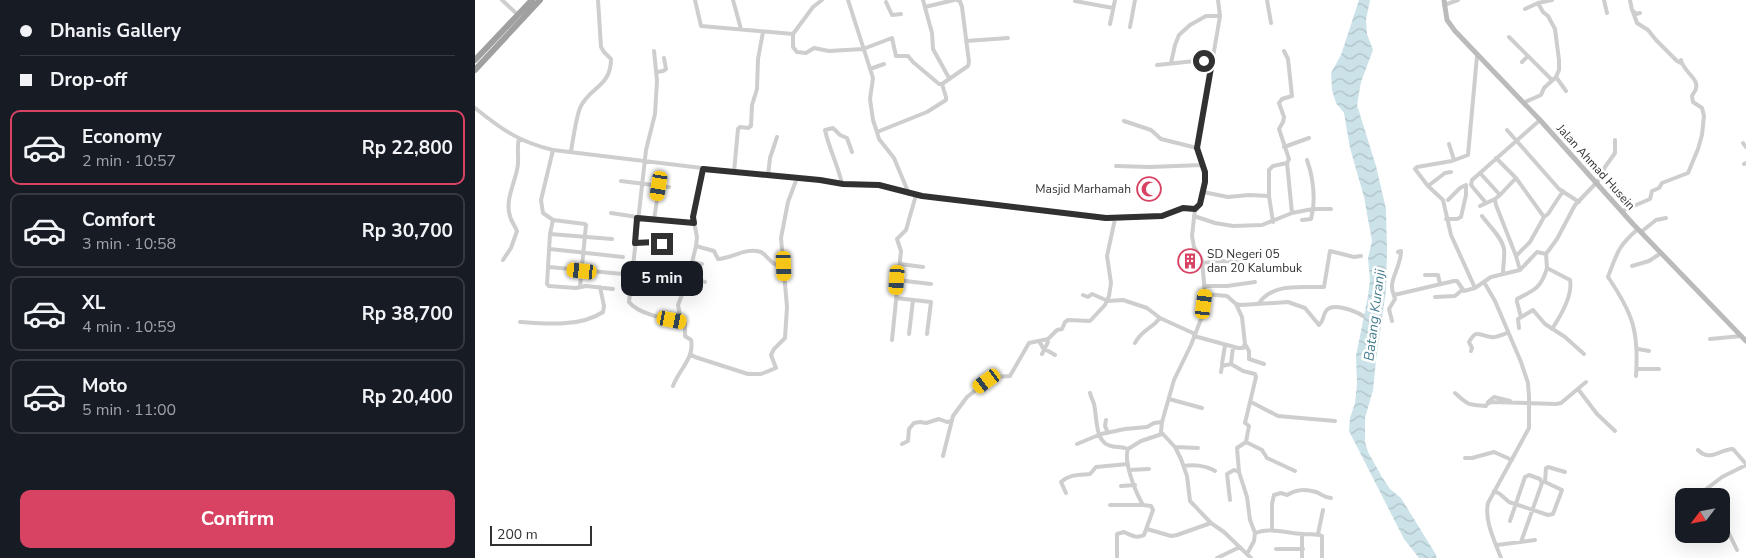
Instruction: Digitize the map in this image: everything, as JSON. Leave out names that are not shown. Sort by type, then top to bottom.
[{"type":"highway","points":[[475,60],[532,0]]},
{"type":"highway","points":[[475,70],[540,0]]},
{"type":"main road","name":"Jalan Ahmad Husein","points":[[1444,3],[1445,14],[1449,24],[1477,56],[1541,120],[1622,211],[1746,341]]},
{"type":"street","points":[[502,0],[518,15]]},
{"type":"street","points":[[571,151],[580,108],[589,96],[604,83],[611,64],[611,59],[603,52],[601,47],[598,0]]},
{"type":"street","points":[[695,0],[701,26],[793,34]]},
{"type":"street","points":[[733,0],[741,29]]},
{"type":"street","points":[[821,0],[813,7],[793,34],[793,47],[797,52],[806,53],[815,48],[829,51],[863,50],[892,38],[896,56],[908,56],[939,84],[942,84]]},
{"type":"street","points":[[848,0],[873,78],[870,99],[873,120],[877,132],[898,166],[909,194]]},
{"type":"street","points":[[923,0],[932,33],[933,48],[949,78]]},
{"type":"street","points":[[925,7],[956,0],[959,1],[962,7],[968,66],[942,84]]},
{"type":"street","points":[[1075,0],[1096,2],[1113,8]]},
{"type":"street","points":[[1110,24],[1115,0]]},
{"type":"street","points":[[1130,27],[1135,0]]},
{"type":"street","points":[[1267,0],[1271,23]]},
{"type":"street","points":[[1444,3],[1458,0]]},
{"type":"street","points":[[1525,9],[1538,3],[1552,0]]},
{"type":"street","points":[[1604,0],[1607,13]]},
{"type":"street","points":[[1622,211],[1650,199],[1652,191],[1660,188],[1662,183],[1688,173],[1702,135],[1704,113],[1702,108],[1694,103],[1693,100],[1693,94],[1697,87],[1694,79],[1683,68],[1681,62],[1677,61],[1648,30],[1637,24],[1630,0]]},
{"type":"street","points":[[887,1],[892,15],[901,14]]},
{"type":"street","points":[[1219,1],[1220,16],[1197,148],[1205,172],[1203,192],[1200,204],[1195,209],[1192,236],[1194,246],[1202,263],[1205,286],[1203,314],[1174,380],[1161,429],[1162,434],[1175,447],[1184,466],[1190,501],[1211,523],[1224,532],[1249,556],[1255,533],[1250,520],[1247,497],[1239,472],[1237,448],[1246,442],[1249,431],[1249,426],[1245,423],[1251,402],[1255,374],[1243,371],[1231,364],[1221,367],[1221,372]]},
{"type":"street","points":[[1523,103],[1541,95],[1559,70],[1555,29],[1538,3]]},
{"type":"street","points":[[1633,12],[1636,14],[1640,13]]},
{"type":"street","points":[[1171,63],[1179,35],[1190,25],[1207,15],[1220,16]]},
{"type":"street","points":[[734,172],[738,129],[751,126],[752,105],[757,89],[758,59],[763,32]]},
{"type":"street","points":[[1509,37],[1566,91]]},
{"type":"street","points":[[966,41],[1008,38]]},
{"type":"street","points":[[654,51],[657,72],[655,114],[647,146],[629,298],[630,304],[661,317],[684,322]]},
{"type":"street","points":[[1284,51],[1288,59],[1292,96],[1282,99],[1279,103],[1284,117],[1279,129],[1289,159],[1287,163],[1292,214]]},
{"type":"street","points":[[1475,288],[1451,235],[1443,200],[1416,172],[1416,168],[1454,160],[1468,154],[1477,56]]},
{"type":"street","points":[[1522,62],[1528,56]]},
{"type":"street","points":[[657,72],[663,71],[666,68],[664,58]]},
{"type":"street","points":[[1157,65],[1200,61],[1212,62]]},
{"type":"street","points":[[870,69],[884,64]]},
{"type":"street","points":[[877,132],[927,112],[946,100],[942,84]]},
{"type":"street","points":[[475,108],[504,131],[537,146],[553,150],[777,177],[843,184],[879,185],[909,194],[1115,219],[1162,216],[1183,208],[1195,209]]},
{"type":"street","points":[[1448,200],[1460,188],[1471,183],[1496,158],[1541,120]]},
{"type":"street","points":[[1124,121],[1151,130],[1161,140],[1197,148]]},
{"type":"street","points":[[843,184],[839,167],[828,144],[825,130],[833,128],[839,135],[847,138],[852,152]]},
{"type":"street","points":[[1507,130],[1549,179],[1579,202]]},
{"type":"street","points":[[768,176],[770,158],[777,137]]},
{"type":"street","points":[[1284,146],[1309,138]]},
{"type":"street","points":[[503,260],[516,234],[509,207],[517,169],[519,139]]},
{"type":"street","points":[[1521,317],[1517,299],[1537,289],[1542,283],[1547,268],[1546,254],[1557,239],[1575,205],[1597,184],[1605,167],[1615,153],[1615,140]]},
{"type":"street","points":[[1449,144],[1454,160]]},
{"type":"street","points":[[553,150],[541,200],[541,208],[553,220],[585,224],[580,287]]},
{"type":"street","points":[[1496,158],[1516,178],[1545,217]]},
{"type":"street","points":[[1302,220],[1311,219],[1313,209],[1314,189],[1312,171],[1307,160]]},
{"type":"street","points":[[1273,222],[1269,196],[1269,170],[1273,166],[1287,163]]},
{"type":"street","points":[[1116,166],[1150,167],[1202,164]]},
{"type":"street","points":[[673,386],[675,379],[685,368],[692,342],[685,336],[684,322],[680,316],[679,305],[696,246],[697,237],[693,217],[703,169]]},
{"type":"street","points":[[1428,186],[1445,173],[1451,172]]},
{"type":"street","points":[[1480,173],[1500,195]]},
{"type":"street","points":[[690,354],[748,374],[761,374],[776,368],[771,355],[774,349],[784,341],[787,322],[781,238],[787,202],[797,178]]},
{"type":"street","points":[[1480,206],[1495,199],[1516,178]]},
{"type":"street","points":[[621,181],[669,187]]},
{"type":"street","points":[[1471,183],[1486,202]]},
{"type":"street","points":[[1446,219],[1461,217],[1466,195],[1465,185]]},
{"type":"street","points":[[654,220],[659,186]]},
{"type":"street","points":[[1516,256],[1530,242],[1563,191]]},
{"type":"street","points":[[1203,192],[1228,197],[1269,196]]},
{"type":"street","points":[[891,340],[901,251],[897,240],[905,230],[916,195]]},
{"type":"street","points":[[1495,199],[1498,214],[1520,270]]},
{"type":"street","points":[[1194,216],[1215,223],[1233,226],[1262,225],[1292,214],[1313,209],[1331,209]]},
{"type":"street","points":[[611,213],[637,218],[694,223]]},
{"type":"street","points":[[1482,216],[1501,241],[1505,250],[1503,273]]},
{"type":"street","points":[[1636,376],[1638,349],[1630,314],[1608,277],[1614,258],[1623,242],[1656,220],[1667,218]]},
{"type":"street","points":[[943,456],[955,412],[971,392],[995,377],[1010,376],[1027,345],[1031,342],[1048,339],[1057,330],[1061,330],[1068,320],[1090,321],[1094,319],[1108,301],[1111,283],[1107,256],[1115,219]]},
{"type":"street","points":[[553,220],[550,234],[547,282],[549,286],[586,286],[613,289]]},
{"type":"street","points":[[550,234],[612,240]]},
{"type":"street","points":[[635,243],[661,243],[664,254]]},
{"type":"street","points":[[696,246],[714,251],[718,259],[745,252],[760,252],[766,255],[772,262],[784,266]]},
{"type":"street","points":[[550,249],[623,257]]},
{"type":"street","points":[[1392,321],[1389,309],[1395,299],[1391,289],[1392,282],[1401,258],[1401,251],[1397,252]]},
{"type":"street","points":[[1259,303],[1266,294],[1278,289],[1324,287],[1329,252],[1354,257],[1361,256]]},
{"type":"street","points":[[1435,297],[1455,296],[1462,290],[1467,291],[1475,288],[1491,277],[1520,270],[1537,252],[1546,254]]},
{"type":"street","points":[[1632,266],[1649,261],[1661,253]]},
{"type":"street","points":[[1202,263],[1221,261],[1248,262]]},
{"type":"street","points":[[692,262],[702,264]]},
{"type":"street","points":[[900,264],[923,267]]},
{"type":"street","points":[[549,267],[633,275]]},
{"type":"street","points":[[1547,268],[1570,280],[1571,284],[1564,309],[1552,329]]},
{"type":"street","points":[[1425,275],[1437,275],[1440,284]]},
{"type":"street","points":[[688,279],[691,278],[705,282]]},
{"type":"street","points":[[897,280],[931,284]]},
{"type":"street","points":[[1394,295],[1457,281],[1462,290]]},
{"type":"street","points":[[1205,286],[1227,286],[1255,282]]},
{"type":"street","points":[[1484,282],[1501,315],[1528,383],[1529,428],[1488,503],[1487,514],[1501,558]]},
{"type":"street","points":[[521,322],[557,325],[592,318],[603,312],[604,306],[599,288]]},
{"type":"street","points":[[1083,295],[1088,297],[1093,294],[1108,301],[1123,300],[1130,302],[1147,308],[1160,318],[1195,335],[1241,349],[1245,344]]},
{"type":"street","points":[[1205,294],[1227,296],[1241,306],[1288,302],[1305,308],[1315,323],[1319,325],[1323,322],[1325,312],[1329,309],[1341,307],[1356,311],[1363,316]]},
{"type":"street","points":[[896,298],[931,302],[927,334]]},
{"type":"street","points":[[909,334],[913,300]]},
{"type":"street","points":[[1236,304],[1242,317],[1249,359],[1264,364]]},
{"type":"street","points":[[1519,328],[1518,319],[1533,310],[1552,329],[1565,337],[1584,354]]},
{"type":"street","points":[[1135,342],[1140,334],[1153,327],[1160,318]]},
{"type":"street","points":[[1471,351],[1472,348],[1469,342],[1475,334],[1494,338],[1507,333]]},
{"type":"street","points":[[1710,339],[1741,336]]},
{"type":"street","points":[[1039,340],[1045,349],[1055,355]]},
{"type":"street","points":[[1042,354],[1048,342]]},
{"type":"street","points":[[1222,364],[1225,345]]},
{"type":"street","points":[[1231,364],[1233,347]]},
{"type":"street","points":[[1638,349],[1649,351]]},
{"type":"street","points":[[1637,369],[1659,369]]},
{"type":"street","points":[[1455,392],[1468,405],[1484,407],[1488,406],[1488,403],[1512,402],[1559,404],[1586,382]]},
{"type":"street","points":[[1578,389],[1597,414],[1615,431]]},
{"type":"street","points":[[1090,393],[1101,439],[1109,446],[1121,446],[1128,449]]},
{"type":"street","points":[[1169,399],[1203,408]]},
{"type":"street","points":[[1251,402],[1278,416],[1335,421]]},
{"type":"street","points":[[902,444],[908,441],[909,429],[914,423],[926,423],[939,419],[947,422],[952,421]]},
{"type":"street","points":[[1105,420],[1108,433]]},
{"type":"street","points":[[1077,444],[1101,434],[1147,427],[1162,422]]},
{"type":"street","points":[[1143,504],[1129,470],[1126,453],[1128,449],[1141,441],[1162,434]]},
{"type":"street","points":[[1246,442],[1262,450],[1267,458],[1295,470]]},
{"type":"street","points":[[1175,447],[1198,448]]},
{"type":"street","points":[[1698,450],[1708,456],[1733,449],[1746,465],[1722,477],[1708,488]]},
{"type":"street","points":[[1465,458],[1494,452],[1512,460]]},
{"type":"street","points":[[1066,493],[1061,482],[1068,477],[1078,474],[1089,474],[1096,468],[1128,464]]},
{"type":"street","points":[[1184,466],[1194,465],[1215,471]]},
{"type":"street","points":[[1494,491],[1509,502],[1549,515],[1553,514],[1563,490],[1545,482],[1546,468],[1565,472]]},
{"type":"street","points":[[1129,470],[1149,469]]},
{"type":"street","points":[[1230,500],[1227,474],[1234,470],[1239,472]]},
{"type":"street","points":[[1510,521],[1525,477],[1528,475],[1539,478],[1542,481],[1521,542]]},
{"type":"street","points":[[1121,486],[1135,485]]},
{"type":"street","points":[[1272,530],[1274,495],[1281,492],[1287,495],[1297,490],[1319,493],[1326,498],[1331,498]]},
{"type":"street","points":[[1110,505],[1143,504],[1153,508],[1144,535],[1139,537],[1124,532],[1119,533],[1116,541],[1117,558]]},
{"type":"street","points":[[1318,534],[1323,510]]},
{"type":"street","points":[[1147,529],[1171,536],[1211,523]]},
{"type":"street","points":[[1255,533],[1261,530],[1272,530],[1318,534],[1323,538],[1322,558]]},
{"type":"street","points":[[1302,534],[1302,558]]},
{"type":"street","points":[[1730,536],[1737,550]]},
{"type":"street","points":[[1497,545],[1535,540]]},
{"type":"street","points":[[1217,558],[1239,547]]},
{"type":"street","points":[[1276,550],[1303,549]]},
{"type":"water","name":"Batang Kuranji","points":[[1359,0],[1370,0],[1366,20],[1367,34],[1373,50],[1361,82],[1357,105],[1376,166],[1386,209],[1387,251],[1386,290],[1373,390],[1365,418],[1365,442],[1368,452],[1382,477],[1390,489],[1401,498],[1437,558],[1419,558],[1404,539],[1349,431],[1357,384],[1356,356],[1370,280],[1368,258],[1372,241],[1364,197],[1350,148],[1344,113],[1336,103],[1332,90],[1331,73],[1341,55]]},
{"type":"place","name":"Masjid Marhamah","points":[[1149,189]]},
{"type":"place","name":"SD Negeri 05 dan 20 Kalumbuk","points":[[1190,261]]},
{"type":"route","points":[[662,244],[658,242],[635,243],[637,218],[694,223],[693,217],[703,169],[820,180],[843,184],[879,185],[922,196],[1106,218],[1162,216],[1180,208],[1195,209],[1200,204],[1205,182],[1205,172],[1197,148],[1212,62],[1204,61]]}]
